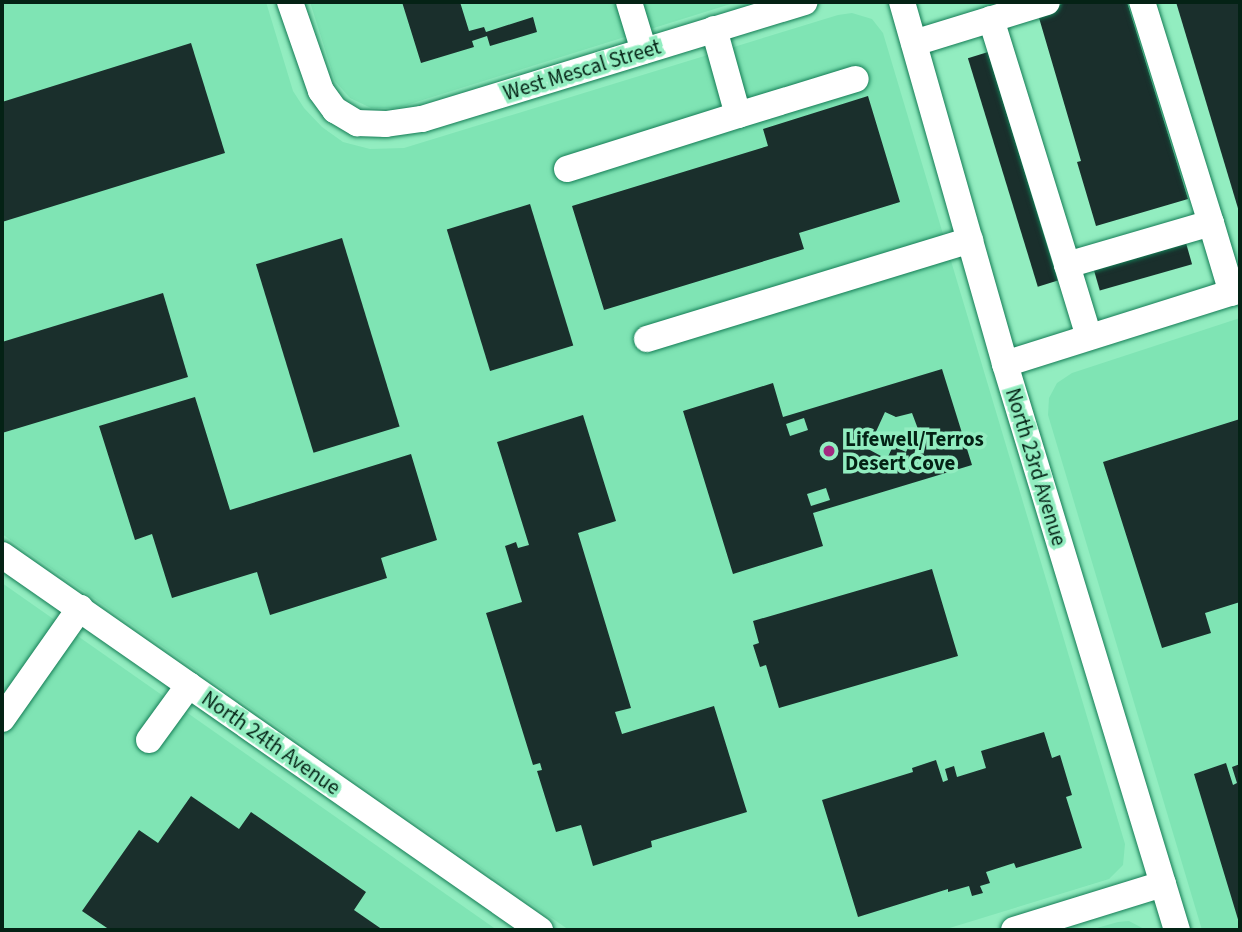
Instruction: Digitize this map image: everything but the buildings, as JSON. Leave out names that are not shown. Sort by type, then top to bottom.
[{"type":"street","name":"West Mescal Street","points":[[290,2],[321,91],[335,110],[357,123],[386,124],[422,119],[804,2]]},
{"type":"street","points":[[629,2],[644,51]]},
{"type":"street","name":"North 23rd Avenue","points":[[902,2],[1005,364],[1177,930]]},
{"type":"street","points":[[914,43],[1048,2]]},
{"type":"street","points":[[1005,364],[1236,292],[1211,223],[1142,2]]},
{"type":"street","points":[[991,19],[1090,337]]},
{"type":"street","points":[[714,29],[738,116]]},
{"type":"street","points":[[567,169],[856,79]]},
{"type":"street","points":[[1067,265],[1211,223]]},
{"type":"street","points":[[648,339],[970,240]]},
{"type":"street","name":"North 24th Avenue","points":[[2,555],[531,928]]},
{"type":"street","points":[[2,719],[80,608]]},
{"type":"street","points":[[149,740],[189,685]]},
{"type":"street","points":[[1014,930],[1163,884]]},
{"type":"shaded area","points":[[2,2],[266,2],[293,91],[304,108],[322,127],[343,142],[370,149],[404,148],[838,15],[852,13],[872,19],[883,33],[1125,844],[1123,865],[1109,879],[943,930],[569,930],[2,534]]},
{"type":"shaded area","points":[[310,2],[737,2],[397,108],[371,108],[350,98],[335,81]]},
{"type":"shaded area","points":[[1240,318],[1240,930],[1202,930],[1048,415],[1049,398],[1057,383],[1072,373]]},
{"type":"shaded area","points":[[2,583],[497,930],[2,930]]},
{"type":"shaded area","points":[[1129,921],[1146,930],[1090,930],[1118,922]]},
{"type":"place","name":"Lifewell/Terros Desert Cove","points":[[829,451]]}]
